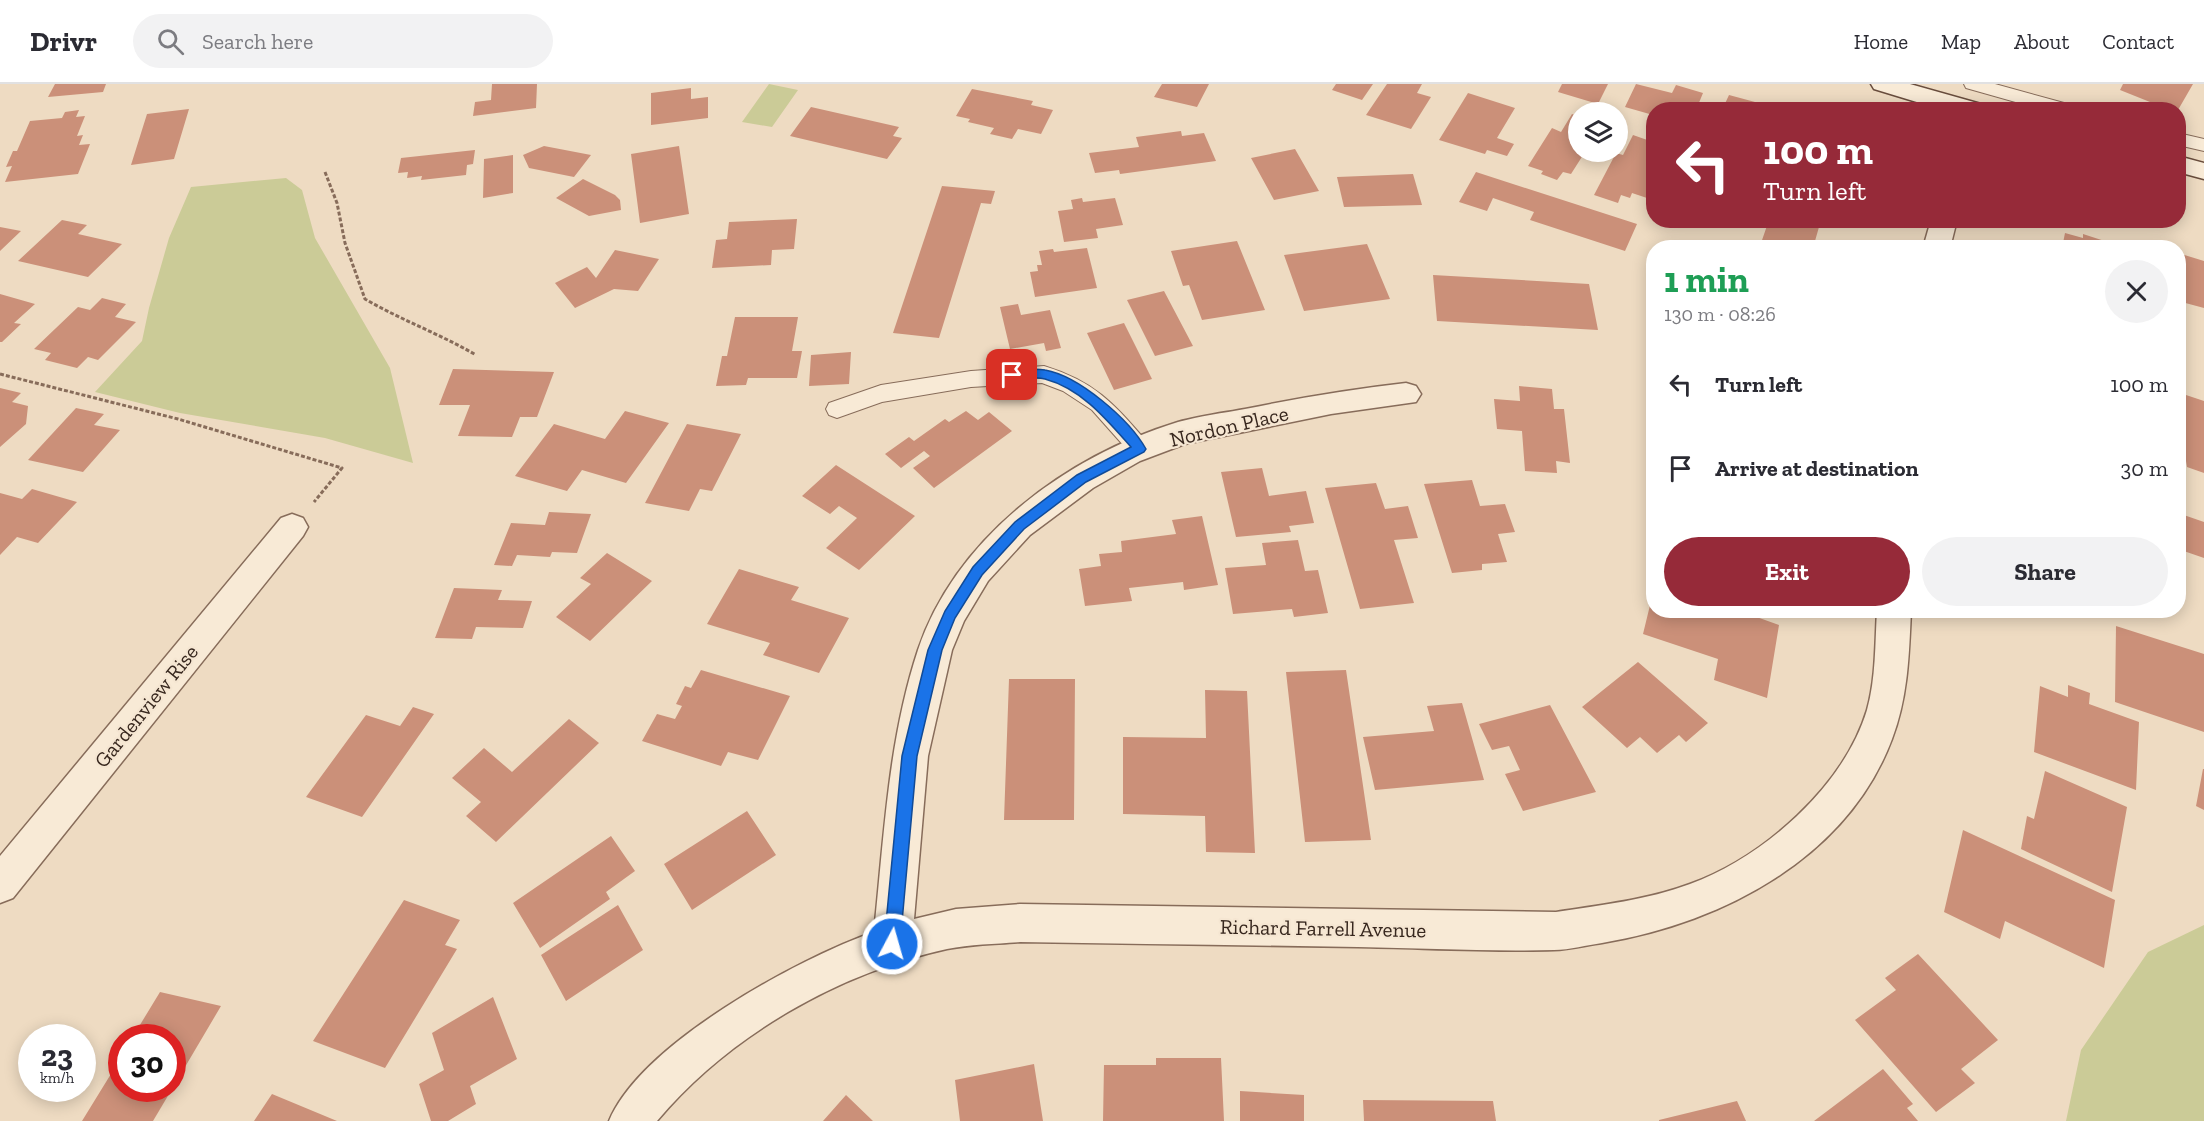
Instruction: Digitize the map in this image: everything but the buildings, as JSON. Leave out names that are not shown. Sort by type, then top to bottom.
[{"type":"street","points":[[1883,84],[1945,102]]},
{"type":"street","points":[[2186,166],[2204,171]]},
{"type":"street","name":"Nordon Place","points":[[892,944],[910,756],[935,650],[950,615],[977,571],[1019,526],[1082,479],[1140,449],[1181,433],[1332,403],[1406,394]]},
{"type":"street","name":"Gardenview Rise","points":[[0,885],[292,527]]},
{"type":"street","name":"Richard Farrell Avenue","points":[[630,1121],[666,1081],[728,1030],[783,995],[840,963],[892,944],[950,929],[1020,923],[1556,931],[1663,912],[1707,896],[1771,859],[1807,833],[1856,774],[1872,744],[1884,711],[1889,685],[1893,618]]},
{"type":"lane","points":[[1972,84],[2038,102]]},
{"type":"lane","points":[[2186,141],[2204,145]]},
{"type":"lane","points":[[837,409],[881,394],[971,379],[1044,374],[1071,385],[1100,404],[1140,449]]},
{"type":"path","points":[[325,172],[337,203],[345,243],[365,299],[404,321],[446,338],[476,355]]},
{"type":"path","points":[[0,374],[178,419],[342,468],[292,527]]},
{"type":"green space","points":[[769,84],[798,90],[772,127],[742,122]]},
{"type":"green space","points":[[286,178],[302,190],[315,238],[390,368],[413,463],[325,438],[180,413],[95,392],[142,341],[169,238],[191,187]]},
{"type":"green space","points":[[2204,925],[2204,1121],[2066,1121],[2081,1050],[2148,952]]},
{"type":"route","points":[[892,944],[910,756],[935,650],[950,615],[977,571],[1019,526],[1082,479],[1140,449],[1100,404],[1071,385],[1044,374],[1012,375]]}]
